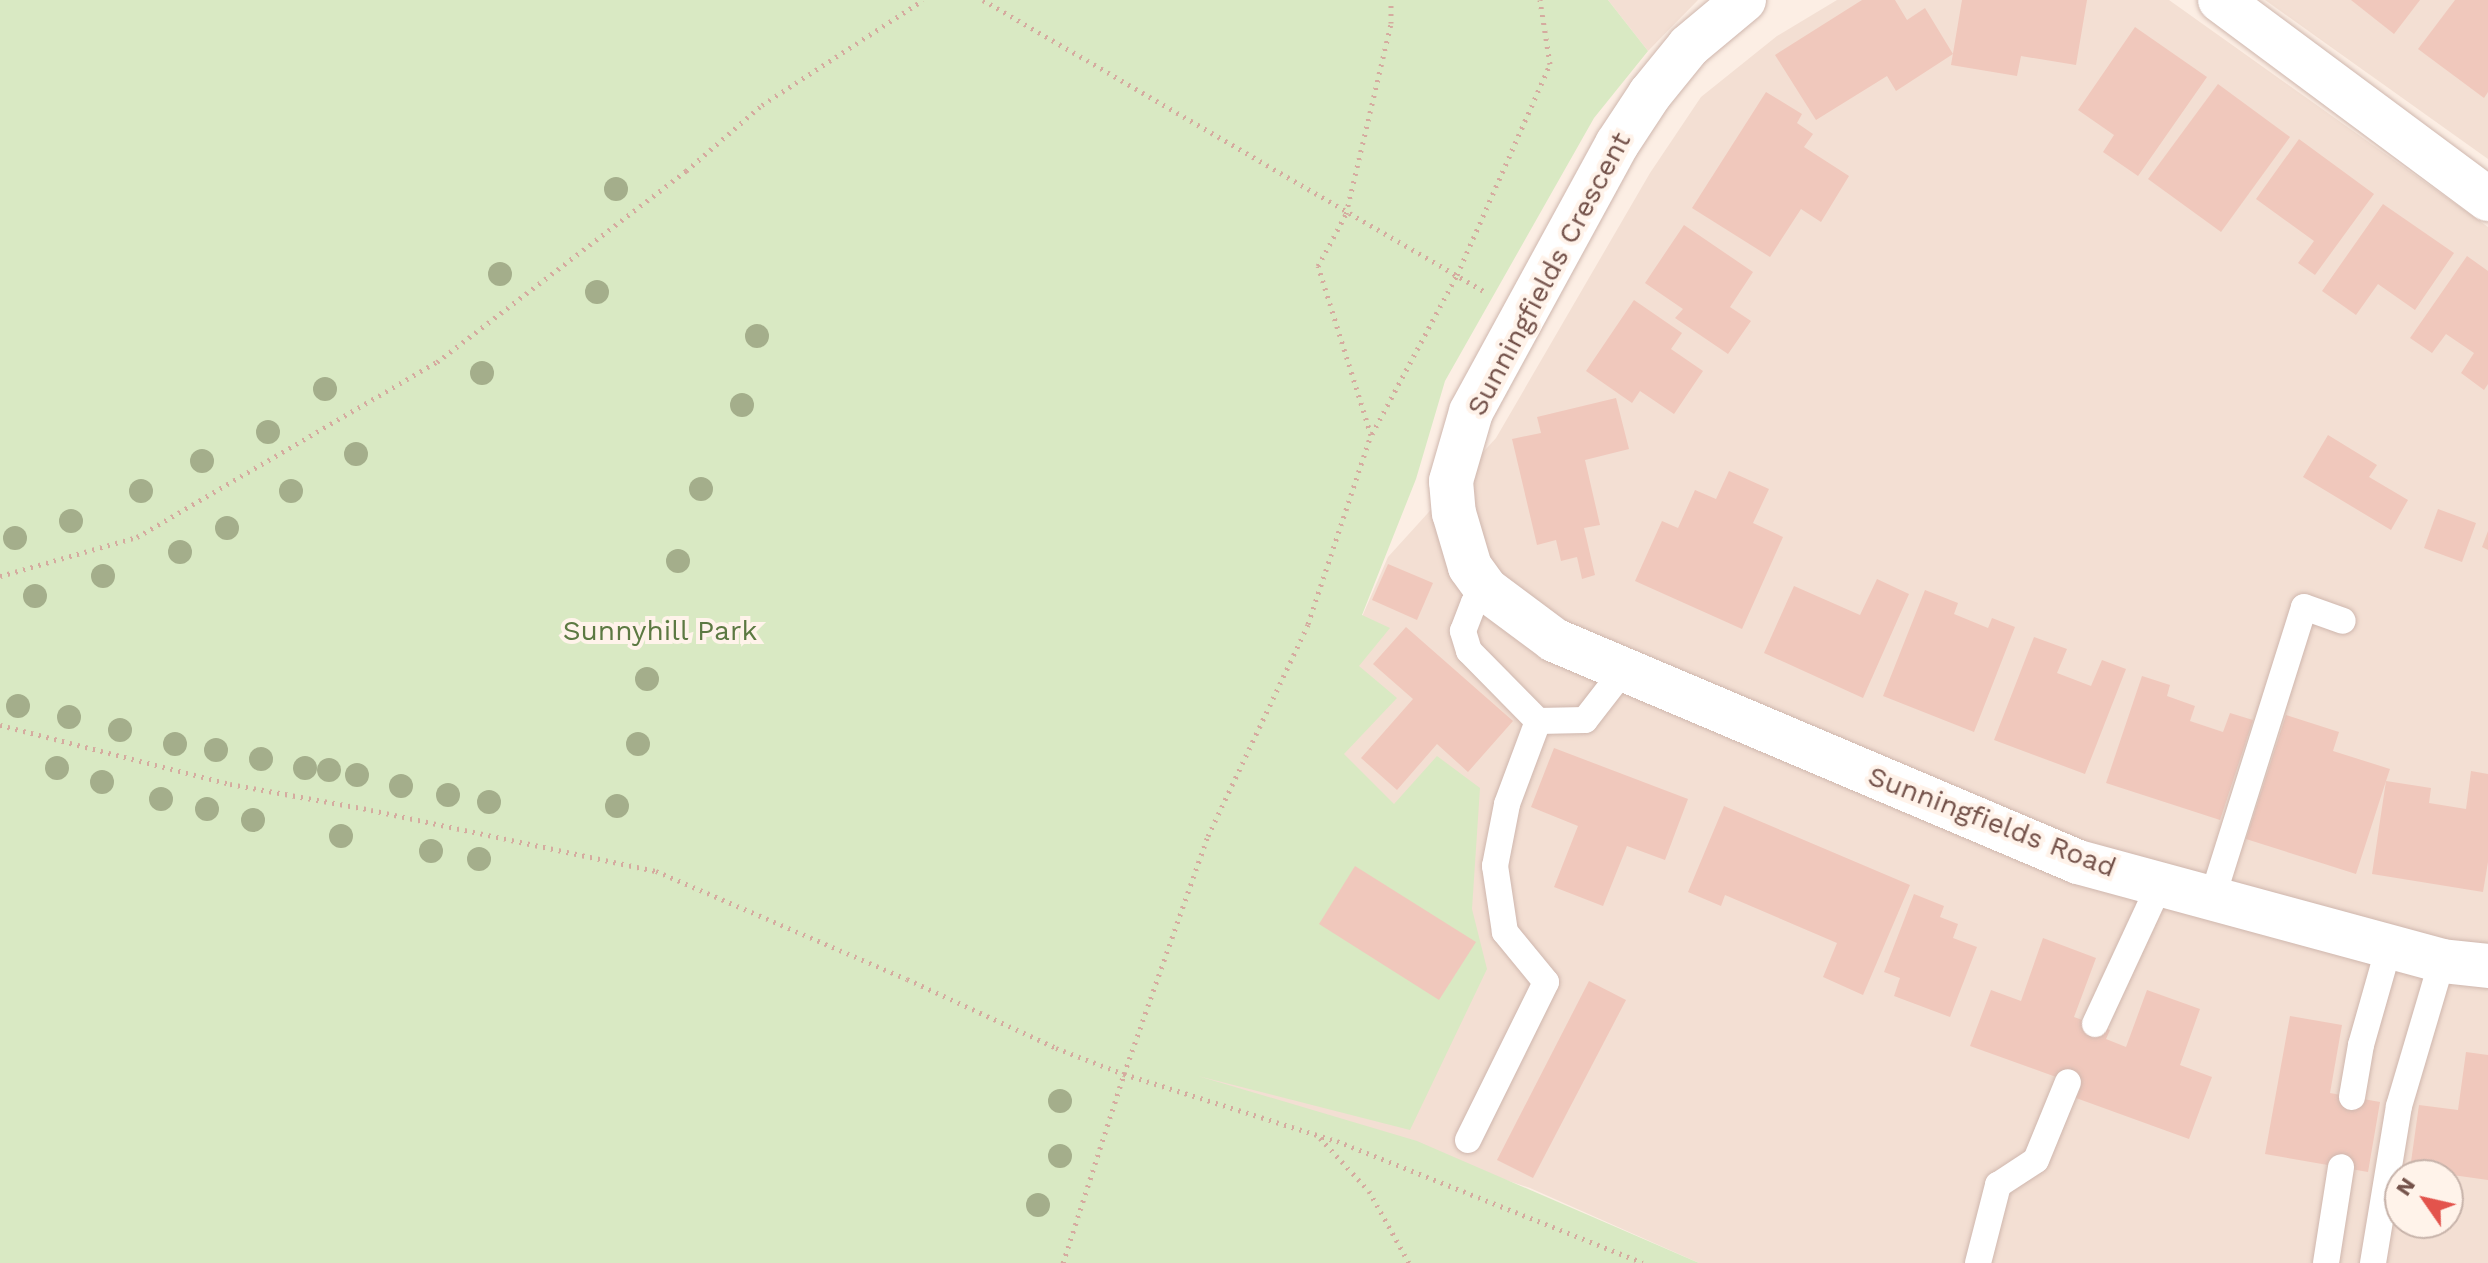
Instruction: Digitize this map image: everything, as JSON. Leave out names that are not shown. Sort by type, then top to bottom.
[{"type":"street","name":"Sunningfields Crescent","points":[[1634,676],[1554,640],[1487,590],[1470,567],[1459,539],[1451,481],[1471,412],[1617,144],[1650,94],[1689,46],[1744,0]]},
{"type":"street","points":[[2220,0],[2488,199]]},
{"type":"street","name":"Sunningfields Road","points":[[1634,676],[2078,862],[2442,961],[2488,966]]},
{"type":"lane","points":[[1487,590],[1474,603],[1463,631],[1469,651],[1538,721],[1585,720],[1634,676]]},
{"type":"lane","points":[[2212,899],[2304,607],[2343,621]]},
{"type":"lane","points":[[1468,1140],[1546,982],[1505,932],[1495,866],[1507,804],[1538,721]]},
{"type":"lane","points":[[2095,1024],[2160,884]]},
{"type":"lane","points":[[2352,1097],[2361,1045],[2389,947]]},
{"type":"lane","points":[[2373,1263],[2399,1106],[2442,961]]},
{"type":"lane","points":[[1978,1263],[1998,1185],[2036,1160],[2068,1082]]},
{"type":"lane","points":[[2326,1263],[2341,1167]]},
{"type":"path","points":[[0,576],[137,537],[437,362],[686,171],[762,105],[923,0]]},
{"type":"path","points":[[983,0],[1522,314]]},
{"type":"path","points":[[1371,435],[1318,266],[1346,214],[1391,23],[1391,0]]},
{"type":"path","points":[[1063,1263],[1124,1074],[1208,836],[1308,624],[1371,435],[1457,275],[1550,64],[1540,0]]},
{"type":"path","points":[[0,725],[230,784],[656,871],[907,979],[1056,1048],[1124,1074],[1317,1135],[1643,1263]]},
{"type":"path","points":[[1317,1135],[1369,1191],[1409,1263]]},
{"type":"shaded area","points":[[1608,0],[1698,0],[1648,51]]},
{"type":"shaded area","points":[[1837,0],[2169,0],[2488,227],[2488,1263],[1699,1263],[1530,1188],[1166,1067],[1388,557],[1496,438],[1650,173],[1701,97],[1777,36]]},
{"type":"shaded area","points":[[2265,0],[2488,0],[2488,159]]},
{"type":"green space","name":"Sunnyhill Park","points":[[0,0],[1608,0],[1648,51],[1594,118],[1445,381],[1416,479],[1362,615],[1390,628],[1359,666],[1397,698],[1344,754],[1394,804],[1437,756],[1480,788],[1472,909],[1487,969],[1410,1130],[1198,1076],[1417,1141],[1699,1263],[0,1263]]},
{"type":"building","points":[[1862,0],[1895,0],[1907,20],[1925,8],[1953,54],[1896,91],[1887,76],[1816,120],[1775,55]]},
{"type":"building","points":[[1962,0],[2087,0],[2076,65],[2021,56],[2017,76],[1951,65]]},
{"type":"building","points":[[2351,0],[2420,0],[2394,34]]},
{"type":"building","points":[[2455,0],[2488,0],[2488,92],[2484,98],[2418,49]]},
{"type":"building","points":[[2135,27],[2207,77],[2138,176],[2103,152],[2114,135],[2078,110]]},
{"type":"building","points":[[2218,84],[2290,137],[2221,232],[2148,179]]},
{"type":"building","points":[[1766,92],[1802,114],[1797,123],[1813,134],[1804,147],[1849,176],[1821,222],[1801,209],[1770,257],[1692,208]]},
{"type":"building","points":[[2299,139],[2374,194],[2315,275],[2298,263],[2314,241],[2256,199]]},
{"type":"building","points":[[2383,204],[2454,253],[2415,310],[2378,284],[2356,315],[2322,291]]},
{"type":"building","points":[[1684,225],[1753,272],[1730,307],[1751,321],[1728,354],[1675,318],[1683,309],[1645,283]]},
{"type":"building","points":[[2467,256],[2488,271],[2488,384],[2484,390],[2461,373],[2474,353],[2446,334],[2432,353],[2410,338]]},
{"type":"building","points":[[1634,300],[1682,333],[1671,349],[1703,371],[1674,414],[1640,391],[1632,403],[1586,371]]},
{"type":"building","points":[[1616,398],[1629,449],[1585,460],[1600,525],[1584,528],[1595,575],[1582,579],[1577,557],[1561,561],[1556,540],[1537,545],[1512,439],[1541,433],[1537,417]]},
{"type":"building","points":[[2328,435],[2377,465],[2369,477],[2408,500],[2391,530],[2303,477]]},
{"type":"building","points":[[1729,471],[1769,489],[1753,523],[1783,537],[1742,629],[1635,581],[1662,521],[1678,528],[1695,490],[1716,499]]},
{"type":"building","points":[[2438,509],[2476,523],[2462,562],[2424,548]]},
{"type":"building","points":[[2488,531],[2488,550],[2482,547]]},
{"type":"building","points":[[1388,564],[1433,583],[1417,620],[1372,600]]},
{"type":"building","points":[[1877,579],[1909,594],[1863,698],[1764,653],[1794,586],[1860,615]]},
{"type":"building","points":[[1925,590],[1958,603],[1954,614],[1988,628],[1992,618],[2015,627],[1974,732],[1883,696]]},
{"type":"building","points":[[1406,627],[1513,721],[1468,772],[1437,744],[1397,790],[1361,758],[1413,699],[1373,664]]},
{"type":"building","points":[[2034,637],[2067,649],[2057,673],[2091,686],[2102,660],[2126,669],[2085,774],[1994,740]]},
{"type":"building","points":[[2142,676],[2170,685],[2167,696],[2195,706],[2190,721],[2223,732],[2230,713],[2253,720],[2220,820],[2106,783]]},
{"type":"building","points":[[2286,715],[2339,732],[2333,751],[2390,769],[2356,874],[2246,839]]},
{"type":"building","points":[[1554,748],[1688,799],[1665,860],[1627,846],[1603,906],[1554,887],[1578,826],[1531,807]]},
{"type":"building","points":[[2471,771],[2488,774],[2488,862],[2483,892],[2372,874],[2386,781],[2431,788],[2429,803],[2466,809]]},
{"type":"building","points":[[1724,806],[1910,885],[1863,995],[1823,977],[1837,943],[1725,895],[1721,906],[1688,892]]},
{"type":"building","points":[[1355,866],[1476,942],[1439,1000],[1319,924]]},
{"type":"building","points":[[1914,894],[1944,906],[1940,917],[1958,924],[1953,938],[1977,947],[1950,1017],[1894,996],[1900,978],[1884,972]]},
{"type":"building","points":[[2043,938],[2096,958],[2074,1017],[2110,1030],[2106,1039],[2126,1047],[2147,990],[2200,1009],[2180,1065],[2212,1077],[2189,1139],[2076,1098],[2081,1086],[1970,1046],[1991,990],[2021,1001]]},
{"type":"building","points":[[1589,981],[1626,1000],[1533,1178],[1497,1160]]},
{"type":"building","points":[[2290,1016],[2342,1025],[2330,1093],[2380,1102],[2368,1172],[2265,1154]]},
{"type":"building","points":[[2466,1052],[2488,1055],[2488,1180],[2464,1177],[2464,1159],[2411,1159],[2419,1105],[2458,1110]]}]
